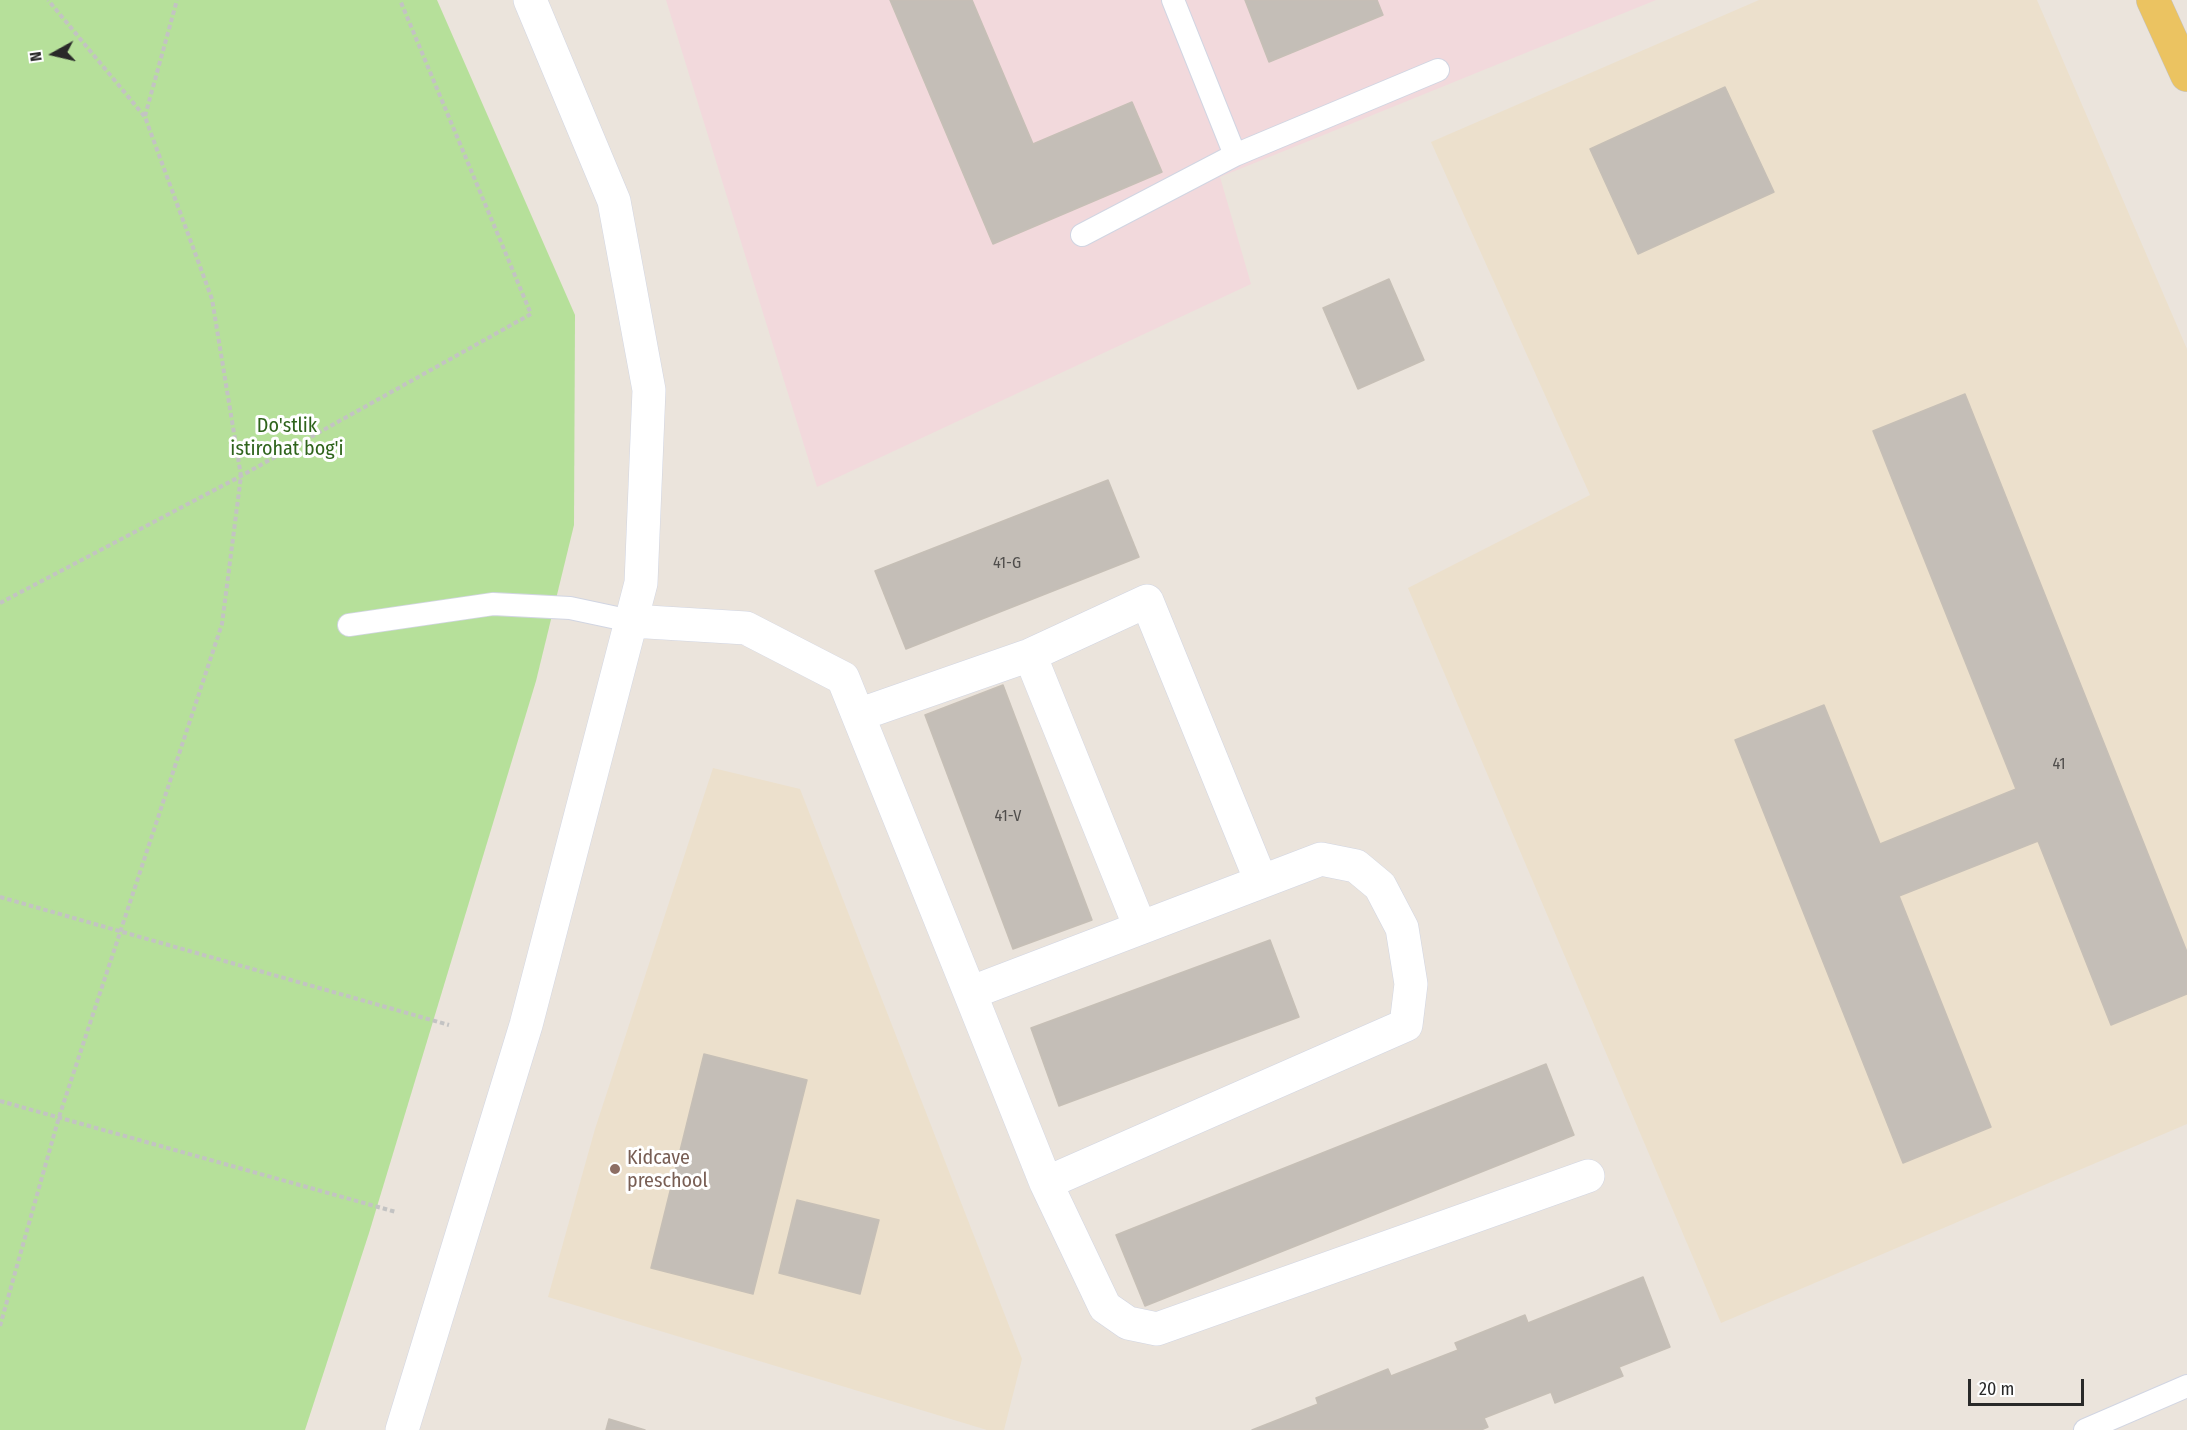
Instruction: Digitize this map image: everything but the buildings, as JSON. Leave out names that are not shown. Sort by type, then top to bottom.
[{"type":"main road","points":[[2153,0],[2187,75]]},
{"type":"street","points":[[402,1430],[526,1025],[641,583],[648,390],[614,201],[530,0]]},
{"type":"street","points":[[858,716],[1030,655],[1147,601],[1261,881]]},
{"type":"street","points":[[631,621],[746,628],[843,678],[1046,1183],[1104,1307],[1128,1323],[1157,1329],[1588,1176]]},
{"type":"street","points":[[1030,655],[1140,927]]},
{"type":"street","points":[[970,993],[1321,859],[1356,866],[1380,886],[1402,928],[1411,984],[1406,1026],[1046,1183]]},
{"type":"lane","points":[[1173,0],[1234,155]]},
{"type":"lane","points":[[1082,235],[1234,155],[1438,70]]},
{"type":"lane","points":[[349,625],[493,604],[570,608],[631,621]]},
{"type":"lane","points":[[2085,1430],[2187,1386]]},
{"type":"path","points":[[0,1326],[59,1117],[222,624],[241,476],[212,299],[145,117],[48,0]]},
{"type":"path","points":[[145,117],[177,0]]},
{"type":"path","points":[[0,603],[241,476],[531,314],[400,0]]},
{"type":"path","points":[[0,897],[449,1025]]},
{"type":"path","points":[[0,1101],[396,1212]]},
{"type":"shaded area","points":[[666,0],[1656,0],[1220,177],[1251,284],[817,487]]},
{"type":"shaded area","points":[[1759,0],[2037,0],[2187,349],[2187,1124],[1721,1323],[1408,588],[1590,495],[1431,142]]},
{"type":"shaded area","points":[[713,768],[800,789],[1022,1359],[1004,1430],[987,1430],[548,1297],[595,1129]]},
{"type":"green space","name":"Do'stlik istirohat bog'i","points":[[0,0],[437,0],[575,315],[574,525],[536,681],[369,1233],[305,1430],[0,1430]]},
{"type":"place","name":"Kidcave preschool","points":[[615,1169]]}]
